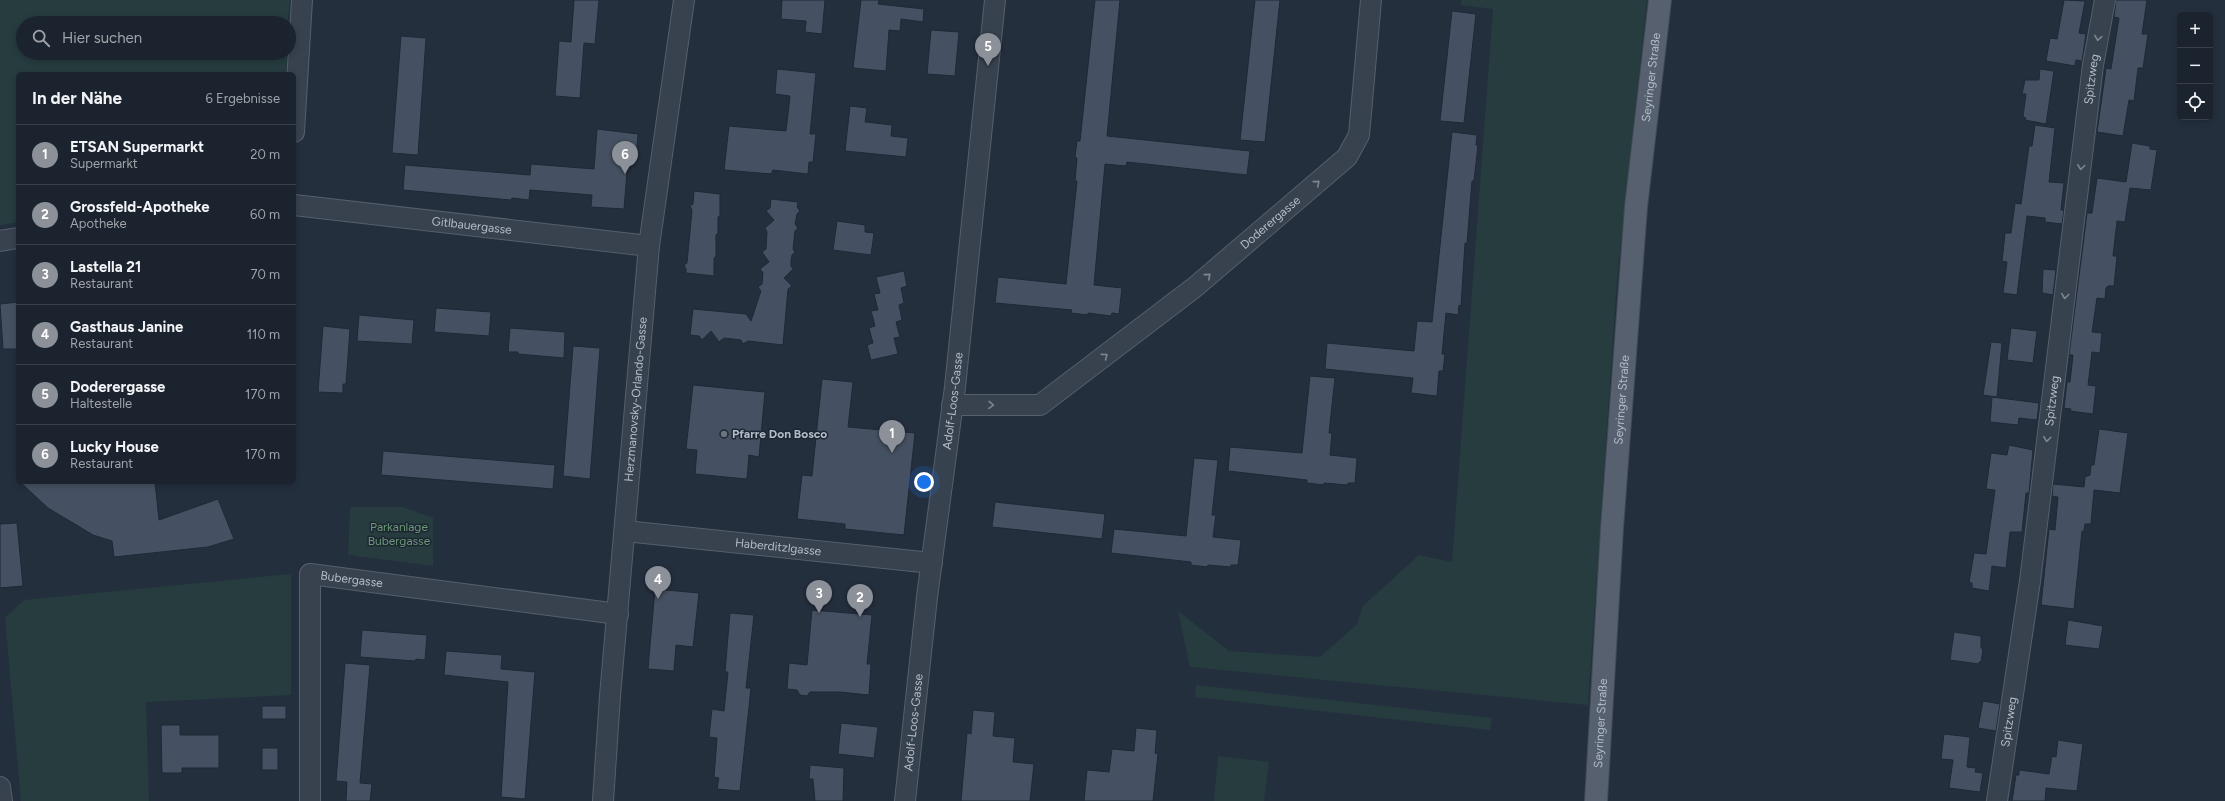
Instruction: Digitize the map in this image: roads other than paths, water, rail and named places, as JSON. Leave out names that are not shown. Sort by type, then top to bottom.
[{"type":"main road","name":"Seyringer Straße","points":[[1596,801],[1612,528],[1636,206],[1660,0]]},
{"type":"street","points":[[296,99],[302,0]]},
{"type":"street","name":"Herzmanovsky-Orlando-Gasse","points":[[603,801],[649,246],[684,0]]},
{"type":"street","name":"Adolf-Loos-Gasse","points":[[905,801],[932,563],[952,405],[995,0]]},
{"type":"street","name":"Doderergasse","points":[[952,405],[1040,405],[1195,287],[1347,157],[1359,134],[1371,0]]},
{"type":"street","name":"Spitzweg","points":[[1997,801],[2030,581],[2093,65],[2105,0]]},
{"type":"street","name":"Gitlbauergasse","points":[[296,205],[649,246]]},
{"type":"street","points":[[0,241],[16,238]]},
{"type":"street","name":"Haberditzlgasse","points":[[625,531],[932,563]]},
{"type":"street","name":"Bubergasse","points":[[310,801],[310,574],[618,614]]},
{"type":"street","points":[[0,787],[2,801]]},
{"type":"place","name":"Doderergasse","points":[[988,66]]},
{"type":"place","name":"Lucky House","points":[[625,174]]},
{"type":"place","name":"Pfarre Don Bosco","points":[[724,434]]},
{"type":"place","name":"ETSAN Supermarkt","points":[[892,453]]},
{"type":"place","name":"Gasthaus Janine","points":[[658,599]]},
{"type":"place","name":"Lastella 21","points":[[819,613]]},
{"type":"place","name":"Grossfeld-Apotheke","points":[[860,617]]},
{"type":"park label","name":"Parkanlage Bubergasse","points":[[399,534]]}]
